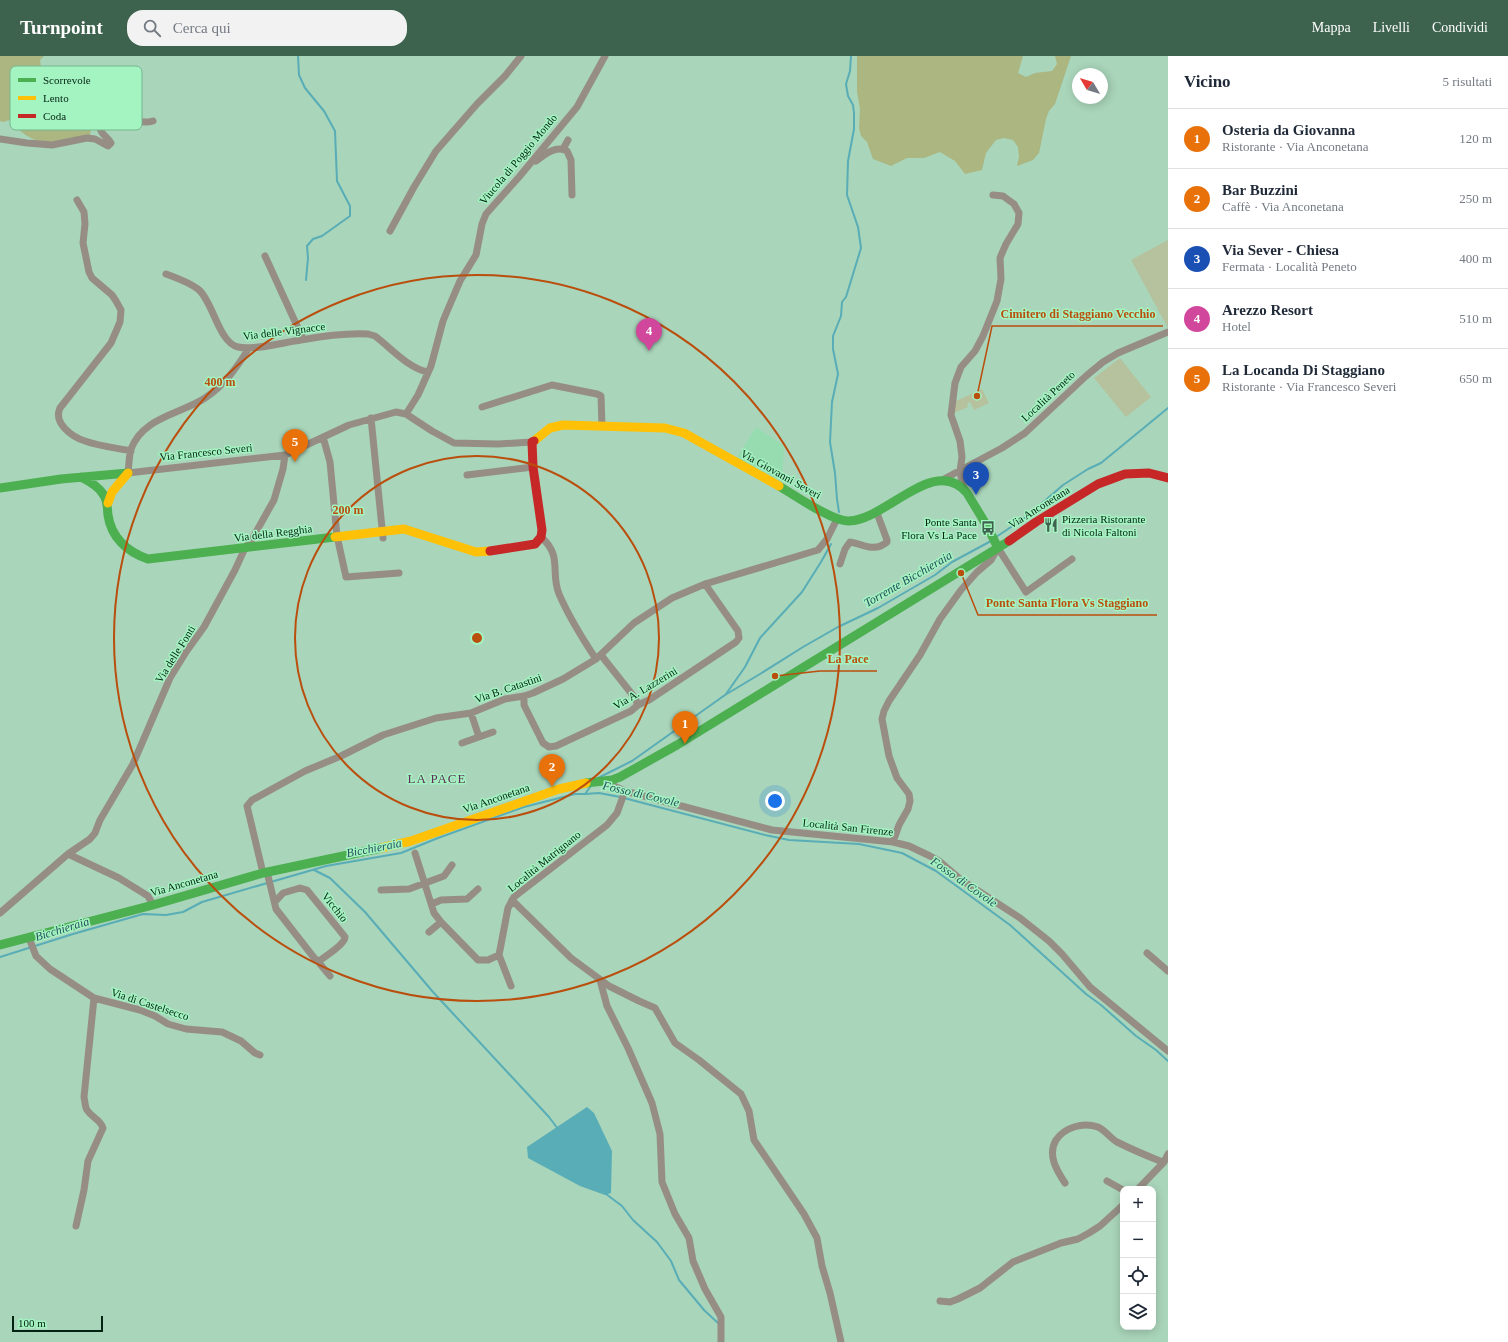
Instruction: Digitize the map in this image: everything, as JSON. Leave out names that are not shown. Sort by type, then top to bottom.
[{"type":"street","points":[[390,231],[422,172],[440,146],[477,104],[505,76],[521,56]]},
{"type":"street","name":"Viucola di Poggio Mondo","points":[[406,414],[418,395],[428,372],[448,308],[460,280],[476,255],[482,224],[486,214],[523,173],[577,107],[605,56]]},
{"type":"street","points":[[142,122],[146,123],[153,121]]},
{"type":"street","points":[[0,139],[52,145],[87,138],[94,139],[108,146],[111,143],[101,133],[100,130]]},
{"type":"street","points":[[563,149],[568,140]]},
{"type":"street","points":[[523,173],[548,152],[563,149],[568,153],[571,160],[572,195]]},
{"type":"street","points":[[993,195],[1003,196],[1014,204],[1019,213],[1018,224],[1006,244],[1000,258],[1001,279],[997,301],[983,336],[975,351],[961,367],[955,383],[951,415],[960,441],[962,457],[960,471],[962,483],[965,491],[1026,592],[1072,559]]},
{"type":"street","points":[[77,200],[84,212],[85,224],[83,243],[89,272],[92,278],[112,294],[120,310],[120,322],[111,343],[60,408],[57,413],[58,420],[73,435],[85,441],[130,450]]},
{"type":"street","points":[[265,256],[303,339]]},
{"type":"street","name":"Via delle Vignacce","points":[[166,274],[199,290],[204,296],[225,336],[237,347],[249,348],[303,339],[368,334],[375,336],[412,365],[422,371],[428,372]]},
{"type":"street","name":"Località Peneto","points":[[944,479],[1025,434],[1086,376],[1103,362],[1118,353],[1168,332]]},
{"type":"street","points":[[107,492],[128,473],[130,450],[138,437],[151,424],[204,399],[214,391],[234,372],[249,348]]},
{"type":"street","points":[[482,407],[552,385],[601,396],[602,426]]},
{"type":"street","name":"Via Francesco Severi","points":[[0,488],[106,474],[128,473],[285,455],[349,425],[396,412],[406,414]]},
{"type":"street","points":[[406,414],[443,438],[454,443],[498,444],[532,442],[533,467],[542,530],[541,537],[547,542],[552,551],[555,563],[555,581],[558,593],[581,636],[636,698],[638,705]]},
{"type":"street","points":[[371,418],[383,534]]},
{"type":"street","name":"Via Giovanni Severi","points":[[532,442],[550,428],[563,424],[665,428],[684,433],[837,519],[852,521],[861,520],[877,513],[926,483],[944,479]]},
{"type":"street","points":[[323,437],[330,462],[337,536],[346,577],[399,573]]},
{"type":"street","name":"Via delle Fonti","points":[[0,913],[68,854],[90,839],[95,833],[100,820],[133,764],[170,678],[204,627],[245,548],[251,541],[274,500],[283,469],[285,455]]},
{"type":"street","points":[[467,475],[533,467]]},
{"type":"street","name":"Via Anconetana","points":[[0,945],[30,940],[153,904],[266,874],[411,841],[559,789],[586,783],[603,782],[628,774],[878,620],[995,542],[1036,522],[1098,484],[1125,474],[1149,473],[1168,478]]},
{"type":"street","name":"Via della Regghia","points":[[106,474],[112,485],[107,492],[109,520],[116,537],[125,548],[137,556],[148,559],[160,559],[337,536],[383,534],[403,530],[412,531],[476,552],[493,551],[535,544],[541,537]]},
{"type":"street","name":"Via della Regghia","points":[[81,477],[107,492]]},
{"type":"street","points":[[944,479],[952,482],[965,491]]},
{"type":"street","points":[[840,564],[845,548],[850,542],[870,548],[880,546],[887,542],[877,513]]},
{"type":"street","name":"Via B. Catastini","points":[[266,874],[247,806],[252,800],[304,771],[341,756],[384,735],[436,718],[471,713],[505,698],[524,696],[563,679],[599,657],[634,623],[672,598],[705,584],[818,550],[827,539],[837,519]]},
{"type":"street","points":[[893,842],[899,825],[908,809],[910,801],[909,794],[897,778],[889,756],[882,719],[884,711],[889,701],[920,655],[940,619],[961,590],[977,572],[991,560],[995,542]]},
{"type":"street","name":"Via A. Lazzerini","points":[[524,696],[524,705],[543,743],[549,747],[556,746],[606,723],[631,711],[638,705],[649,700],[724,652],[738,640],[738,631],[705,584]]},
{"type":"street","points":[[471,713],[479,737]]},
{"type":"street","points":[[462,743],[493,732]]},
{"type":"street","name":"Località San Firenze","points":[[603,782],[624,793],[772,830],[893,842],[909,846],[939,861],[960,879],[1020,918],[1049,941],[1090,987],[1168,1051]]},
{"type":"street","name":"Località Matrignano","points":[[499,955],[505,920],[512,900],[519,892],[607,825],[613,819],[621,804],[624,793]]},
{"type":"street","points":[[415,853],[434,912],[441,922],[478,960],[488,960],[499,955],[511,986]]},
{"type":"street","points":[[68,854],[125,882],[148,896],[153,904]]},
{"type":"street","points":[[381,890],[409,889],[444,876],[452,865]]},
{"type":"street","points":[[266,874],[276,909],[315,959],[319,960],[320,964],[330,976]]},
{"type":"street","name":"Vicchio","points":[[275,902],[283,893],[300,888],[307,890],[345,937],[344,942],[319,960]]},
{"type":"street","points":[[432,904],[441,900],[467,899],[478,889]]},
{"type":"street","points":[[512,900],[571,958],[600,980],[655,1008],[674,1043],[699,1060],[741,1094],[749,1110],[754,1140],[804,1214],[817,1238],[822,1266],[830,1293],[841,1342]]},
{"type":"street","points":[[429,932],[441,922]]},
{"type":"street","name":"Via di Castelsecco","points":[[30,940],[35,954],[50,970],[94,998],[140,1010],[155,1016],[168,1024],[186,1029],[222,1032],[240,1041],[255,1053],[260,1055]]},
{"type":"street","points":[[1147,953],[1168,971]]},
{"type":"street","points":[[600,980],[607,1006],[628,1048],[652,1104],[660,1134],[662,1182],[675,1214],[689,1238],[693,1261],[705,1289],[721,1317],[721,1342]]},
{"type":"street","points":[[76,1226],[84,1190],[88,1161],[103,1128],[101,1122],[92,1116],[87,1109],[84,1097],[94,998]]},
{"type":"street","points":[[1065,1183],[1052,1158],[1053,1148],[1056,1140],[1072,1127],[1086,1125],[1098,1127],[1112,1139],[1133,1150],[1164,1162]]},
{"type":"street","points":[[1141,1186],[1164,1162],[1168,1154]]},
{"type":"street","points":[[1107,1181],[1120,1188]]},
{"type":"street","points":[[940,1301],[950,1302],[980,1288],[1013,1262],[1061,1242],[1078,1239],[1100,1226],[1120,1207]]},
{"type":"shaded area","points":[[0,56],[44,56],[40,60],[41,66],[10,66],[10,120],[3,122],[0,121]]},
{"type":"shaded area","points":[[857,56],[1023,56],[1018,73],[1026,77],[1035,73],[1052,71],[1057,64],[1055,56],[1071,56],[1055,104],[1049,111],[1046,119],[1039,153],[1033,160],[1017,166],[1019,157],[1018,147],[1013,140],[1004,138],[996,140],[986,153],[982,170],[965,174],[955,161],[940,152],[924,158],[907,158],[891,166],[873,159],[867,142],[861,136],[859,128],[860,109],[857,92]]},
{"type":"shaded area","points":[[20,130],[91,130],[90,137],[49,143],[38,141],[27,136]]},
{"type":"shaded area","points":[[1168,240],[1168,328],[1131,260]]},
{"type":"shaded area","points":[[1120,358],[1151,397],[1126,417],[1094,378]]},
{"type":"shaded area","points":[[982,389],[989,403],[974,410],[970,402],[967,404],[968,407],[954,413],[954,402]]},
{"type":"shaded area","points":[[756,427],[784,446],[782,484],[736,459]]},
{"type":"water","points":[[587,1107],[594,1113],[612,1151],[611,1193],[605,1195],[580,1186],[528,1158],[527,1147]]},
{"type":"waterway","points":[[298,56],[299,75],[305,88],[324,111],[335,131],[337,181],[350,206],[350,216],[322,236],[313,239],[307,246],[308,258],[306,280]]},
{"type":"waterway","points":[[839,512],[830,442],[832,402],[838,374],[833,349],[833,336],[841,316],[842,302],[846,297],[861,248],[858,227],[847,195],[848,161],[854,129],[853,105],[848,96],[846,84],[850,71],[851,56]]},
{"type":"waterway","name":"Torrente Bicchieraia","points":[[996,537],[1026,517],[1063,485],[1088,469],[1101,463],[1168,408]]},
{"type":"waterway","name":"Torrente Bicchieraia","points":[[598,778],[632,761],[725,695],[803,647],[838,627],[878,608],[935,575],[952,562],[991,541]]},
{"type":"waterway","points":[[726,694],[745,667],[760,638],[802,592],[831,544]]},
{"type":"waterway","name":"Bicchieraia","points":[[0,957],[143,914],[166,915],[183,912],[202,902],[326,866],[401,853],[524,807],[575,794],[585,794],[591,786]]},
{"type":"waterway","name":"Fosso di Covole","points":[[585,794],[599,793],[620,797]]},
{"type":"waterway","name":"Fosso di Covole","points":[[624,798],[789,840],[859,844],[902,853],[936,871],[1010,925],[1086,994],[1168,1061]]},
{"type":"waterway","points":[[314,870],[330,878],[365,912],[433,992],[549,1117],[558,1129]]},
{"type":"waterway","points":[[606,1194],[622,1206],[633,1220],[657,1242],[671,1261],[679,1280],[704,1310],[719,1324]]},
{"type":"traffic: fast","points":[[0,488],[61,479],[128,473]]},
{"type":"traffic: fast","points":[[81,477],[96,486],[105,496],[110,523],[116,537],[127,548],[148,559],[335,537]]},
{"type":"traffic: fast","points":[[779,486],[824,513],[849,521],[863,518],[879,511],[925,484],[940,481],[954,483],[967,493],[987,526],[998,548]]},
{"type":"traffic: fast","points":[[586,783],[612,780],[620,777],[677,745],[1009,541]]},
{"type":"traffic: fast","points":[[0,945],[153,905],[263,873],[381,848]]},
{"type":"traffic: slow","points":[[534,441],[550,428],[563,425],[665,428],[684,433],[779,486]]},
{"type":"traffic: slow","points":[[108,503],[112,492],[128,473]]},
{"type":"traffic: slow","points":[[335,537],[404,529],[476,552],[490,551]]},
{"type":"traffic: slow","points":[[381,848],[411,841],[559,789],[586,783]]},
{"type":"traffic: jam","points":[[490,551],[535,544],[541,537],[542,530],[533,467],[532,442],[534,441]]},
{"type":"traffic: jam","points":[[1009,541],[1036,522],[1098,484],[1125,474],[1149,473],[1168,478]]},
{"type":"place","name":"Arezzo Resort","points":[[649,351]]},
{"type":"place","name":"Cimitero di Staggiano Vecchio","points":[[977,396]]},
{"type":"place","name":"La Locanda Di Staggiano","points":[[295,462]]},
{"type":"place","name":"Via Sever - Chiesa","points":[[976,495]]},
{"type":"place","name":"Pizzeria Ristorante di Nicola Faltoni","points":[[1051,525]]},
{"type":"place","name":"Ponte Santa Flora Vs La Pace","points":[[988,528]]},
{"type":"place","name":"Ponte Santa Flora Vs Staggiano","points":[[961,573]]},
{"type":"place","name":"La Pace","points":[[775,676]]},
{"type":"place","name":"Osteria da Giovanna","points":[[685,744]]},
{"type":"place","name":"Bar Buzzini","points":[[552,787]]},
{"type":"district","name":"LA PACE","points":[[437,778]]}]
